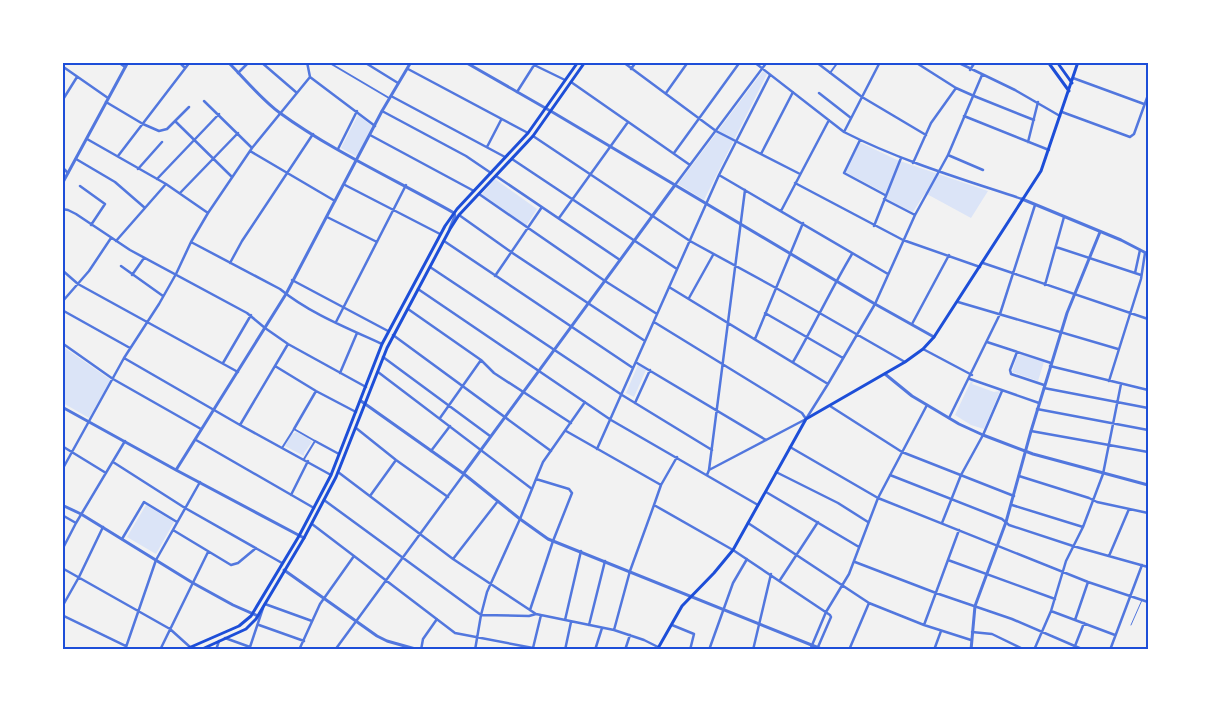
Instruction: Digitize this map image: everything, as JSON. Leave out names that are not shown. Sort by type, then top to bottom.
[{"type":"main road","points":[[184,650],[243,623],[252,614],[299,536],[331,475],[382,344],[440,234],[454,213],[528,133],[578,62]]},
{"type":"main road","points":[[200,650],[246,629],[258,616],[312,524],[338,472],[393,335],[449,231],[459,215],[533,136],[585,62]]},
{"type":"main road","points":[[1048,62],[1069,92]]},
{"type":"main road","points":[[1057,62],[1072,83]]},
{"type":"main road","points":[[657,648],[682,606],[719,568],[733,550],[806,419],[905,362],[923,349],[934,337],[1041,171],[1078,62]]},
{"type":"street","points":[[118,62],[125,67]]},
{"type":"street","points":[[62,184],[128,62]]},
{"type":"street","points":[[179,62],[185,68]]},
{"type":"street","points":[[118,156],[190,62]]},
{"type":"street","points":[[228,62],[280,113],[357,160],[454,213],[455,216],[449,231]]},
{"type":"street","points":[[238,73],[249,62]]},
{"type":"street","points":[[261,62],[297,93]]},
{"type":"street","points":[[307,62],[310,77],[375,126]]},
{"type":"street","points":[[328,62],[390,97],[505,157]]},
{"type":"street","points":[[364,62],[398,83]]},
{"type":"street","points":[[176,470],[286,294],[382,111],[411,62]]},
{"type":"street","points":[[464,62],[934,337]]},
{"type":"street","points":[[528,62],[565,80]]},
{"type":"street","points":[[623,62],[716,130],[800,174]]},
{"type":"street","points":[[631,69],[636,62]]},
{"type":"street","points":[[666,93],[688,62]]},
{"type":"street","points":[[674,153],[740,62]]},
{"type":"street","points":[[754,62],[844,132],[860,140],[913,163],[1035,205],[1147,253],[1109,381]]},
{"type":"street","points":[[335,650],[767,62]]},
{"type":"street","points":[[816,62],[862,97],[926,135]]},
{"type":"street","points":[[830,72],[838,62]]},
{"type":"street","points":[[844,132],[880,62]]},
{"type":"street","points":[[915,62],[956,88],[1034,120]]},
{"type":"street","points":[[957,62],[1038,102],[1060,116]]},
{"type":"street","points":[[970,70],[974,62]]},
{"type":"street","points":[[517,92],[535,64]]},
{"type":"street","points":[[62,66],[143,124],[160,131],[166,130],[189,106]]},
{"type":"street","points":[[408,69],[528,133]]},
{"type":"street","points":[[597,448],[634,369],[719,175],[770,75]]},
{"type":"street","points":[[709,470],[806,419],[875,304],[915,215],[948,155],[982,75]]},
{"type":"street","points":[[62,101],[78,77]]},
{"type":"street","points":[[62,470],[124,358],[176,274],[191,242],[208,213],[252,148],[310,77]]},
{"type":"street","points":[[1073,78],[1144,104]]},
{"type":"street","points":[[571,82],[690,165]]},
{"type":"street","points":[[913,163],[936,115],[956,88]]},
{"type":"street","points":[[762,154],[793,92]]},
{"type":"street","points":[[819,93],[851,118]]},
{"type":"street","points":[[1062,112],[1127,137],[1132,137],[1148,95]]},
{"type":"street","points":[[204,101],[252,148]]},
{"type":"street","points":[[1028,143],[1038,102]]},
{"type":"street","points":[[338,149],[357,111]]},
{"type":"street","points":[[382,111],[466,156],[491,173]]},
{"type":"street","points":[[157,179],[219,114]]},
{"type":"street","points":[[964,116],[1049,150]]},
{"type":"street","points":[[487,147],[502,120]]},
{"type":"street","points":[[781,210],[829,120]]},
{"type":"street","points":[[175,121],[232,176]]},
{"type":"street","points":[[559,218],[628,122]]},
{"type":"street","points":[[180,193],[238,133]]},
{"type":"street","points":[[230,262],[313,134]]},
{"type":"street","points":[[370,135],[474,191]]},
{"type":"street","points":[[533,136],[690,241],[905,362]]},
{"type":"street","points":[[87,139],[166,184],[208,213]]},
{"type":"street","points":[[860,140],[844,174],[885,195]]},
{"type":"street","points":[[138,169],[162,142]]},
{"type":"street","points":[[250,152],[336,201]]},
{"type":"street","points":[[948,155],[983,170]]},
{"type":"street","points":[[874,226],[901,158]]},
{"type":"street","points":[[76,159],[122,187],[145,208]]},
{"type":"street","points":[[512,159],[677,269]]},
{"type":"street","points":[[62,167],[68,173]]},
{"type":"street","points":[[719,175],[888,274]]},
{"type":"street","points":[[496,176],[620,260]]},
{"type":"street","points":[[795,183],[903,240],[1148,319]]},
{"type":"street","points":[[116,242],[166,184]]},
{"type":"street","points":[[345,184],[440,234]]},
{"type":"street","points":[[80,186],[105,204],[91,225]]},
{"type":"street","points":[[336,322],[406,186]]},
{"type":"street","points":[[707,474],[718,410],[745,190]]},
{"type":"street","points":[[479,194],[605,281],[657,314]]},
{"type":"street","points":[[884,199],[915,215]]},
{"type":"street","points":[[949,418],[972,375],[1000,314],[1035,205]]},
{"type":"street","points":[[495,276],[542,207]]},
{"type":"street","points":[[62,209],[71,211],[116,242],[251,315],[265,328],[288,344],[366,387]]},
{"type":"street","points":[[459,215],[511,252],[646,341]]},
{"type":"street","points":[[327,217],[378,242]]},
{"type":"street","points":[[1044,285],[1064,217]]},
{"type":"street","points":[[755,339],[803,223]]},
{"type":"street","points":[[971,650],[975,606],[1012,505],[1039,402],[1061,332],[1074,294],[1100,232]]},
{"type":"street","points":[[62,302],[89,271],[111,238]]},
{"type":"street","points":[[444,241],[634,369]]},
{"type":"street","points":[[191,242],[280,289],[290,298],[382,344]]},
{"type":"street","points":[[1056,247],[1142,274]]},
{"type":"street","points":[[1135,272],[1140,250]]},
{"type":"street","points":[[794,362],[852,253]]},
{"type":"street","points":[[689,298],[714,255]]},
{"type":"street","points":[[912,324],[948,255]]},
{"type":"street","points":[[132,274],[144,258]]},
{"type":"street","points":[[121,266],[163,296]]},
{"type":"street","points":[[430,267],[554,351],[712,450]]},
{"type":"street","points":[[62,270],[78,284],[238,373]]},
{"type":"street","points":[[292,280],[388,332]]},
{"type":"street","points":[[669,287],[828,384]]},
{"type":"street","points":[[418,289],[611,420],[758,505]]},
{"type":"street","points":[[958,302],[1118,349]]},
{"type":"street","points":[[408,309],[481,360],[494,373],[571,424]]},
{"type":"street","points":[[62,310],[130,348]]},
{"type":"street","points":[[766,313],[843,358]]},
{"type":"street","points":[[222,363],[251,315]]},
{"type":"street","points":[[654,322],[802,413],[806,419]]},
{"type":"street","points":[[340,373],[358,332]]},
{"type":"street","points":[[393,335],[551,451]]},
{"type":"street","points":[[988,342],[1050,365],[1148,390]]},
{"type":"street","points":[[62,343],[113,379],[203,429]]},
{"type":"street","points":[[240,425],[288,344]]},
{"type":"street","points":[[923,349],[972,375]]},
{"type":"street","points":[[1017,352],[1010,370],[1011,374],[1044,387],[1148,408]]},
{"type":"street","points":[[383,357],[491,437]]},
{"type":"street","points":[[124,358],[331,475]]},
{"type":"street","points":[[440,418],[481,360]]},
{"type":"street","points":[[636,363],[766,440]]},
{"type":"street","points":[[275,366],[356,412]]},
{"type":"street","points":[[635,403],[650,370]]},
{"type":"street","points":[[377,372],[532,489]]},
{"type":"street","points":[[885,374],[898,386],[949,418],[983,436],[1025,452],[1148,485]]},
{"type":"street","points":[[970,379],[1039,402]]},
{"type":"street","points":[[1034,650],[1051,611],[1073,546],[1083,527],[1104,474],[1121,384]]},
{"type":"street","points":[[282,448],[316,391]]},
{"type":"street","points":[[942,523],[961,475],[983,436],[1002,391]]},
{"type":"street","points":[[360,401],[432,450],[520,519],[553,541],[824,650]]},
{"type":"street","points":[[475,650],[484,600],[543,462],[585,402]]},
{"type":"street","points":[[810,650],[826,612],[854,562],[878,498],[927,404]]},
{"type":"street","points":[[830,406],[902,452],[1014,496]]},
{"type":"street","points":[[62,407],[304,538]]},
{"type":"street","points":[[1038,409],[1148,430]]},
{"type":"street","points":[[432,450],[450,426]]},
{"type":"street","points":[[356,428],[396,460],[448,497]]},
{"type":"street","points":[[294,429],[340,454]]},
{"type":"street","points":[[566,431],[661,485]]},
{"type":"street","points":[[1031,431],[1148,452]]},
{"type":"street","points":[[196,440],[314,508]]},
{"type":"street","points":[[62,550],[125,441]]},
{"type":"street","points":[[304,459],[315,441]]},
{"type":"street","points":[[62,446],[107,473]]},
{"type":"street","points":[[790,447],[878,498],[997,547],[1088,582],[1148,602]]},
{"type":"street","points":[[614,630],[630,571],[661,485],[677,457]]},
{"type":"street","points":[[370,496],[396,460]]},
{"type":"street","points":[[113,462],[185,508],[282,562]]},
{"type":"street","points":[[291,494],[308,462]]},
{"type":"street","points":[[338,472],[453,559],[536,614],[614,630],[630,635],[657,648]]},
{"type":"street","points":[[776,472],[868,522]]},
{"type":"street","points":[[890,475],[1006,522],[1073,546],[1148,567]]},
{"type":"street","points":[[1019,476],[1093,500],[1148,513]]},
{"type":"street","points":[[530,610],[553,541],[572,493],[571,490],[536,479]]},
{"type":"street","points":[[62,615],[125,648],[156,560],[200,482]]},
{"type":"street","points":[[765,492],[859,547]]},
{"type":"street","points":[[324,500],[481,616],[529,616],[536,614]]},
{"type":"street","points":[[453,559],[498,501]]},
{"type":"street","points":[[122,539],[144,502],[178,522]]},
{"type":"street","points":[[62,505],[82,514],[193,583],[258,616]]},
{"type":"street","points":[[654,505],[733,550],[830,615],[831,617],[818,647]]},
{"type":"street","points":[[1012,505],[1083,527]]},
{"type":"street","points":[[1109,556],[1129,509]]},
{"type":"street","points":[[62,515],[76,523]]},
{"type":"street","points":[[780,580],[818,522]]},
{"type":"street","points":[[748,523],[869,603],[924,625],[971,640]]},
{"type":"street","points":[[312,524],[455,633],[533,649],[541,615]]},
{"type":"street","points":[[62,607],[103,527]]},
{"type":"street","points":[[173,530],[233,565],[244,559],[256,548]]},
{"type":"street","points":[[924,625],[959,530]]},
{"type":"street","points":[[565,620],[581,551]]},
{"type":"street","points":[[160,650],[208,552]]},
{"type":"street","points":[[300,650],[324,599],[354,556]]},
{"type":"street","points":[[709,650],[735,580],[747,559]]},
{"type":"street","points":[[948,560],[1055,598]]},
{"type":"street","points":[[589,625],[605,561]]},
{"type":"street","points":[[854,562],[1012,619],[1084,650]]},
{"type":"street","points":[[1110,650],[1142,565]]},
{"type":"street","points":[[62,568],[170,629],[190,647]]},
{"type":"street","points":[[284,570],[377,636],[387,641],[420,650],[423,639],[437,619]]},
{"type":"street","points":[[753,650],[771,574]]},
{"type":"street","points":[[1075,620],[1088,582]]},
{"type":"street","points":[[849,650],[869,603]]},
{"type":"street","points":[[226,638],[250,649],[265,604],[312,621]]},
{"type":"street","points":[[1051,611],[1115,635]]},
{"type":"street","points":[[565,650],[571,621]]},
{"type":"street","points":[[1075,646],[1084,623]]},
{"type":"street","points":[[670,624],[695,635],[690,650]]},
{"type":"street","points":[[259,625],[304,640]]},
{"type":"street","points":[[595,650],[602,628]]},
{"type":"street","points":[[934,650],[941,631]]},
{"type":"street","points":[[972,632],[992,634],[1025,650]]},
{"type":"street","points":[[625,650],[630,635]]},
{"type":"street","points":[[216,650],[219,641]]},
{"type":"lane","points":[[1132,626],[1143,600]]},
{"type":"shaded area","points":[[763,71],[767,74],[704,200],[678,184]]},
{"type":"shaded area","points":[[358,115],[372,126],[357,157],[341,148]]},
{"type":"shaded area","points":[[859,142],[897,160],[988,191],[971,218],[925,193],[913,212],[886,199],[885,193],[845,172]]},
{"type":"shaded area","points":[[495,179],[537,209],[526,226],[481,195]]},
{"type":"shaded area","points":[[62,346],[111,380],[89,418],[63,403]]},
{"type":"shaded area","points":[[1021,354],[1044,362],[1038,381],[1012,372],[1017,356]]},
{"type":"shaded area","points":[[638,365],[646,370],[634,397],[626,393]]},
{"type":"shaded area","points":[[971,381],[973,382],[972,384],[994,392],[1000,391],[984,429],[971,425],[955,415]]},
{"type":"shaded area","points":[[296,432],[312,442],[304,456],[285,446],[292,433]]},
{"type":"shaded area","points":[[146,505],[174,522],[156,554],[127,537]]}]
